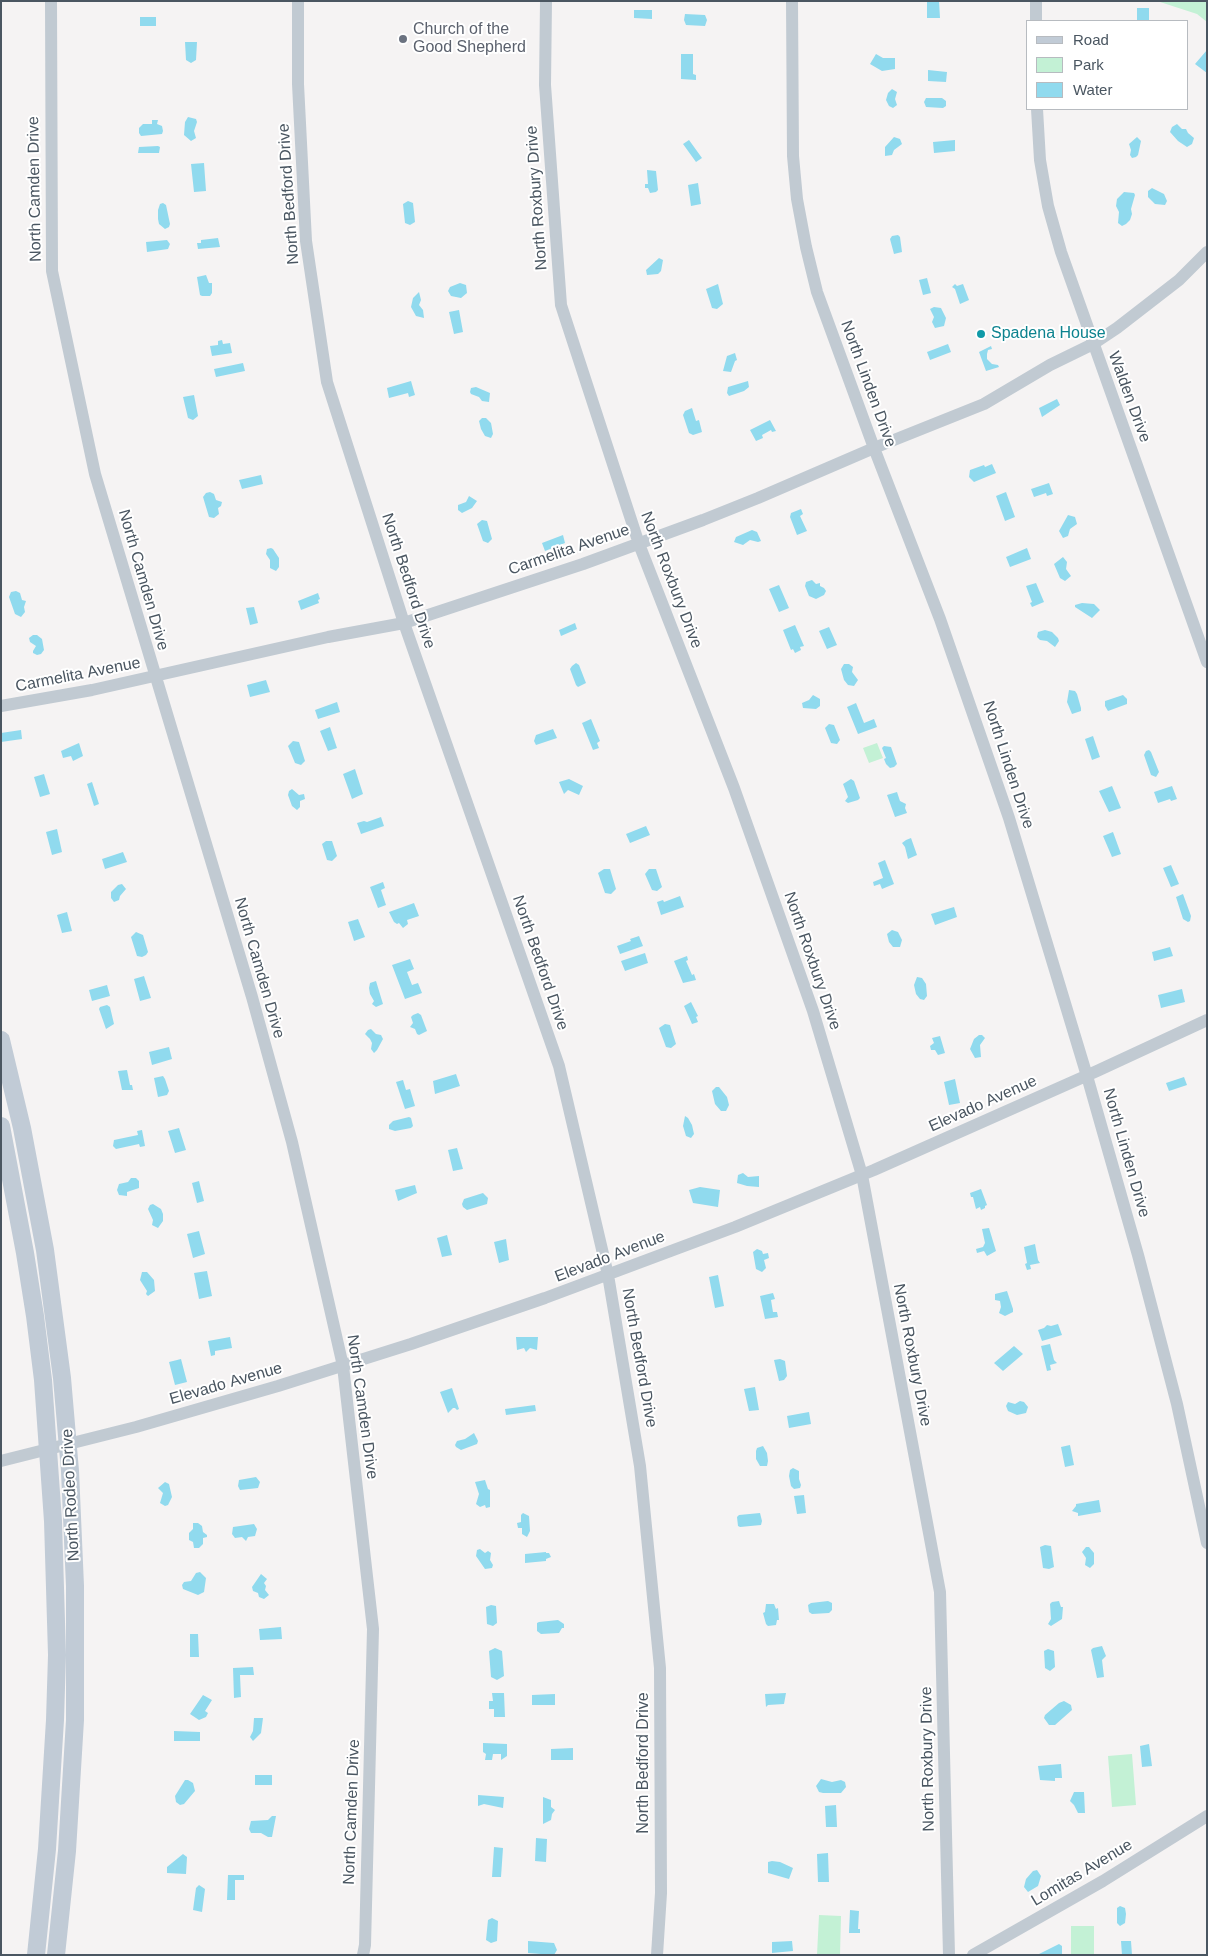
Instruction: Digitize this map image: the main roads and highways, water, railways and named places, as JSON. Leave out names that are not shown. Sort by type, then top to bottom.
[{"type":"water","points":[[927,1],[939,1],[940,18],[927,18]]},
{"type":"water","points":[[1137,8],[1149,8],[1149,20],[1137,20]]},
{"type":"water","points":[[634,10],[652,10],[652,19],[634,18]]},
{"type":"water","points":[[685,14],[705,15],[707,20],[705,26],[686,25],[684,20]]},
{"type":"water","points":[[140,17],[156,17],[156,26],[140,26]]},
{"type":"water","points":[[185,42],[197,42],[196,60],[191,63],[186,60]]},
{"type":"water","points":[[1207,50],[1207,73],[1195,64]]},
{"type":"water","points":[[681,54],[693,54],[693,74],[696,75],[696,80],[681,79]]},
{"type":"water","points":[[876,54],[883,58],[895,58],[895,69],[882,71],[870,64]]},
{"type":"water","points":[[928,70],[947,72],[946,82],[928,81]]},
{"type":"water","points":[[892,89],[897,92],[895,99],[897,105],[893,108],[889,106],[886,100],[888,93]]},
{"type":"water","points":[[926,98],[942,98],[946,101],[946,106],[943,108],[926,107],[924,102]]},
{"type":"water","points":[[188,117],[196,119],[197,122],[194,131],[196,138],[191,141],[184,135],[185,122]]},
{"type":"water","points":[[152,120],[158,120],[157,124],[162,126],[162,134],[141,136],[139,128],[143,124],[152,124]]},
{"type":"water","points":[[1177,124],[1182,129],[1186,129],[1194,138],[1192,144],[1187,147],[1170,132],[1172,127]]},
{"type":"water","points":[[894,137],[900,139],[902,144],[894,150],[892,155],[885,156],[885,147]]},
{"type":"water","points":[[1137,137],[1141,141],[1138,155],[1132,158],[1129,144]]},
{"type":"water","points":[[689,140],[702,158],[696,162],[683,144]]},
{"type":"water","points":[[955,140],[955,151],[934,153],[933,142]]},
{"type":"water","points":[[139,147],[160,147],[159,153],[138,153]]},
{"type":"water","points":[[204,163],[206,191],[194,192],[191,164]]},
{"type":"water","points":[[647,170],[656,171],[658,190],[656,192],[650,193],[648,188],[645,188],[645,184],[648,184]]},
{"type":"water","points":[[698,183],[701,204],[691,206],[688,185]]},
{"type":"water","points":[[1152,188],[1164,194],[1167,201],[1165,205],[1155,204],[1148,197],[1148,191]]},
{"type":"water","points":[[1124,192],[1134,193],[1135,195],[1130,220],[1122,226],[1118,223],[1119,212],[1116,206],[1117,199]]},
{"type":"water","points":[[408,201],[413,203],[415,222],[410,225],[405,223],[403,204]]},
{"type":"water","points":[[160,204],[166,205],[170,224],[165,229],[159,224],[158,219],[158,210]]},
{"type":"water","points":[[898,235],[902,252],[894,254],[890,239],[892,236]]},
{"type":"water","points":[[218,238],[220,247],[198,249],[197,243],[201,243],[201,240]]},
{"type":"water","points":[[167,240],[170,244],[168,249],[147,252],[146,242]]},
{"type":"water","points":[[659,258],[663,260],[661,271],[658,274],[647,275],[646,270]]},
{"type":"water","points":[[206,275],[209,283],[212,283],[212,293],[210,296],[202,296],[200,295],[197,277]]},
{"type":"water","points":[[927,278],[931,293],[923,295],[919,280]]},
{"type":"water","points":[[460,283],[466,285],[467,293],[461,298],[451,296],[448,291],[450,287]]},
{"type":"water","points":[[718,284],[723,304],[717,309],[712,308],[706,289]]},
{"type":"water","points":[[955,284],[957,286],[963,284],[969,300],[960,304],[955,289],[952,287]]},
{"type":"water","points":[[419,292],[421,300],[419,305],[423,310],[424,318],[416,316],[411,307],[413,298]]},
{"type":"water","points":[[934,307],[941,308],[946,318],[944,326],[935,328],[932,322],[934,317],[930,309]]},
{"type":"water","points":[[459,310],[463,332],[454,334],[449,312]]},
{"type":"water","points":[[222,340],[223,344],[230,343],[232,353],[212,356],[210,346],[218,345],[218,341]]},
{"type":"water","points":[[948,344],[951,352],[930,360],[927,352]]},
{"type":"water","points":[[991,346],[992,349],[988,350],[987,359],[999,367],[986,371],[979,352]]},
{"type":"water","points":[[735,353],[737,360],[731,372],[723,371],[727,356]]},
{"type":"water","points":[[243,363],[245,371],[216,377],[214,369]]},
{"type":"water","points":[[411,381],[415,395],[409,397],[408,393],[389,398],[387,388]]},
{"type":"water","points":[[748,381],[749,387],[744,391],[729,396],[727,393],[728,387]]},
{"type":"water","points":[[476,387],[490,393],[489,402],[482,401],[479,397],[471,394],[471,388]]},
{"type":"water","points":[[194,395],[198,416],[193,420],[188,418],[183,397]]},
{"type":"water","points":[[1057,399],[1060,405],[1042,417],[1039,408]]},
{"type":"water","points":[[692,408],[696,421],[699,420],[702,432],[693,435],[689,433],[683,415],[685,411]]},
{"type":"water","points":[[482,418],[486,418],[491,423],[493,434],[491,438],[485,436],[481,429],[479,421]]},
{"type":"water","points":[[770,420],[776,431],[772,432],[771,430],[762,435],[763,438],[756,441],[750,430]]},
{"type":"water","points":[[992,464],[996,473],[974,482],[969,477],[970,470]]},
{"type":"water","points":[[261,475],[263,484],[242,489],[239,480]]},
{"type":"water","points":[[1049,483],[1053,494],[1047,496],[1046,493],[1034,497],[1031,489]]},
{"type":"water","points":[[1006,492],[1015,517],[1005,521],[996,496]]},
{"type":"water","points":[[206,493],[214,494],[216,500],[222,502],[218,508],[219,514],[214,518],[209,517],[203,497]]},
{"type":"water","points":[[469,496],[477,501],[472,508],[462,513],[458,510],[458,505],[466,502]]},
{"type":"water","points":[[801,509],[803,514],[800,516],[807,531],[797,535],[790,517],[791,513]]},
{"type":"water","points":[[1068,515],[1075,517],[1077,524],[1070,529],[1068,536],[1063,538],[1059,531]]},
{"type":"water","points":[[482,520],[487,521],[492,539],[488,543],[483,541],[477,524]]},
{"type":"water","points":[[752,530],[757,532],[761,541],[750,540],[743,545],[734,542],[736,537]]},
{"type":"water","points":[[563,535],[565,543],[545,551],[542,543]]},
{"type":"water","points":[[271,548],[279,558],[279,567],[276,571],[270,568],[270,560],[266,554],[267,549]]},
{"type":"water","points":[[1027,548],[1031,559],[1010,567],[1006,557]]},
{"type":"water","points":[[1063,557],[1067,562],[1066,569],[1071,576],[1065,581],[1060,578],[1054,564]]},
{"type":"water","points":[[812,580],[816,584],[820,583],[820,586],[826,591],[824,595],[816,599],[809,596],[805,586],[806,582]]},
{"type":"water","points":[[1036,583],[1044,602],[1032,607],[1026,586]]},
{"type":"water","points":[[779,585],[789,608],[779,612],[769,589]]},
{"type":"water","points":[[16,591],[20,593],[22,600],[26,601],[25,612],[21,617],[15,614],[9,597],[11,592]]},
{"type":"water","points":[[318,593],[319,603],[301,610],[298,601]]},
{"type":"water","points":[[1082,603],[1094,604],[1100,610],[1092,618],[1075,607],[1075,605]]},
{"type":"water","points":[[254,607],[258,623],[250,625],[246,608]]},
{"type":"water","points":[[575,623],[577,629],[561,636],[559,630]]},
{"type":"water","points":[[795,625],[804,646],[800,647],[801,650],[795,653],[793,649],[791,650],[783,630]]},
{"type":"water","points":[[829,627],[837,645],[827,649],[819,631]]},
{"type":"water","points":[[1045,630],[1052,632],[1058,638],[1059,641],[1055,647],[1037,637],[1038,632]]},
{"type":"water","points":[[37,635],[42,639],[44,650],[41,654],[33,653],[36,646],[30,642],[29,638]]},
{"type":"water","points":[[576,663],[579,665],[586,683],[578,687],[570,669]]},
{"type":"water","points":[[844,664],[849,664],[853,667],[852,672],[858,680],[854,686],[848,685],[844,680],[841,669]]},
{"type":"water","points":[[266,680],[270,692],[250,697],[247,685]]},
{"type":"water","points":[[1069,690],[1075,691],[1077,694],[1081,708],[1081,711],[1072,714],[1067,702]]},
{"type":"water","points":[[813,695],[820,699],[820,706],[816,709],[803,708],[802,703],[809,700]]},
{"type":"water","points":[[1123,695],[1127,699],[1127,704],[1108,711],[1105,701]]},
{"type":"water","points":[[337,702],[340,712],[318,719],[315,710]]},
{"type":"water","points":[[856,703],[864,723],[874,719],[877,727],[858,734],[847,707]]},
{"type":"water","points":[[591,719],[600,741],[597,743],[599,748],[593,750],[582,723]]},
{"type":"water","points":[[829,724],[834,725],[840,740],[837,744],[831,743],[825,728]]},
{"type":"water","points":[[330,727],[337,748],[328,751],[320,731]]},
{"type":"water","points":[[553,729],[557,738],[536,745],[534,741],[536,735]]},
{"type":"water","points":[[21,730],[22,739],[1,742],[1,733]]},
{"type":"water","points":[[1093,736],[1100,757],[1092,760],[1085,739]]},
{"type":"water","points":[[293,741],[299,742],[305,761],[301,765],[295,763],[288,746]]},
{"type":"water","points":[[79,743],[83,756],[73,761],[71,756],[63,758],[61,751]]},
{"type":"water","points":[[884,746],[891,747],[897,764],[894,767],[890,768],[886,764],[882,748]]},
{"type":"water","points":[[1149,750],[1151,752],[1159,772],[1156,777],[1151,775],[1144,755]]},
{"type":"water","points":[[355,769],[363,794],[352,799],[343,774]]},
{"type":"water","points":[[44,774],[50,794],[40,797],[34,777]]},
{"type":"water","points":[[569,779],[583,786],[579,795],[568,790],[564,794],[559,782]]},
{"type":"water","points":[[851,779],[854,781],[860,798],[848,803],[845,801],[848,797],[843,784]]},
{"type":"water","points":[[92,782],[99,804],[94,806],[87,784]]},
{"type":"water","points":[[1112,786],[1121,808],[1109,812],[1099,791]]},
{"type":"water","points":[[1172,786],[1177,799],[1158,803],[1154,792]]},
{"type":"water","points":[[292,789],[299,795],[304,794],[305,799],[300,801],[300,807],[297,810],[292,806],[288,795]]},
{"type":"water","points":[[897,792],[900,801],[906,804],[907,813],[895,817],[887,795]]},
{"type":"water","points":[[381,817],[384,826],[361,834],[357,823]]},
{"type":"water","points":[[646,826],[650,835],[630,843],[626,834]]},
{"type":"water","points":[[57,829],[62,852],[52,855],[46,832]]},
{"type":"water","points":[[1113,832],[1121,854],[1112,857],[1103,836]]},
{"type":"water","points":[[911,838],[917,855],[908,859],[902,843]]},
{"type":"water","points":[[326,841],[332,841],[337,856],[332,861],[327,860],[322,844]]},
{"type":"water","points":[[123,852],[127,862],[105,869],[102,859]]},
{"type":"water","points":[[885,860],[894,884],[882,889],[880,884],[874,886],[873,882],[883,878],[878,863]]},
{"type":"water","points":[[1171,865],[1179,884],[1171,887],[1163,868]]},
{"type":"water","points":[[604,869],[610,869],[616,889],[611,894],[605,893],[598,873]]},
{"type":"water","points":[[649,869],[656,869],[662,887],[657,891],[652,890],[645,874]]},
{"type":"water","points":[[383,882],[385,888],[381,890],[386,905],[378,908],[370,887]]},
{"type":"water","points":[[122,884],[126,889],[119,900],[114,902],[111,898],[111,892],[118,885]]},
{"type":"water","points":[[1183,894],[1191,916],[1188,922],[1183,919],[1176,897]]},
{"type":"water","points":[[680,896],[684,907],[661,915],[657,902],[663,900],[664,902]]},
{"type":"water","points":[[414,903],[419,916],[407,920],[408,924],[403,928],[399,923],[394,922],[389,912]]},
{"type":"water","points":[[954,907],[957,917],[935,925],[931,914]]},
{"type":"water","points":[[67,912],[72,931],[62,933],[57,915]]},
{"type":"water","points":[[358,919],[365,937],[354,941],[348,922]]},
{"type":"water","points":[[892,930],[898,932],[902,940],[900,947],[893,947],[889,942],[887,934]]},
{"type":"water","points":[[136,932],[143,935],[148,952],[142,957],[137,956],[131,937]]},
{"type":"water","points":[[639,936],[643,946],[620,954],[617,946]]},
{"type":"water","points":[[1170,947],[1173,956],[1154,961],[1152,952]]},
{"type":"water","points":[[645,953],[648,963],[625,971],[621,961]]},
{"type":"water","points":[[687,956],[688,960],[686,961],[696,980],[683,983],[674,961]]},
{"type":"water","points":[[410,959],[414,969],[407,972],[412,985],[418,983],[422,993],[405,999],[392,965]]},
{"type":"water","points":[[144,976],[151,998],[140,1001],[134,979]]},
{"type":"water","points":[[917,977],[922,978],[926,984],[927,996],[924,1000],[920,999],[916,994],[914,985]]},
{"type":"water","points":[[376,981],[383,1004],[376,1007],[372,1004],[374,1001],[369,988],[370,983]]},
{"type":"water","points":[[107,985],[110,996],[92,1001],[89,990]]},
{"type":"water","points":[[1182,989],[1185,1002],[1161,1008],[1158,995]]},
{"type":"water","points":[[691,1002],[698,1016],[696,1017],[698,1022],[692,1024],[684,1006]]},
{"type":"water","points":[[107,1005],[110,1007],[114,1024],[106,1029],[99,1009]]},
{"type":"water","points":[[418,1013],[421,1015],[427,1031],[419,1035],[415,1029],[410,1027],[413,1023],[411,1017]]},
{"type":"water","points":[[665,1024],[670,1025],[676,1044],[671,1048],[666,1047],[659,1028]]},
{"type":"water","points":[[371,1029],[376,1034],[381,1035],[383,1039],[374,1053],[371,1049],[372,1043],[365,1034]]},
{"type":"water","points":[[979,1035],[985,1038],[980,1045],[981,1057],[975,1058],[970,1049],[974,1039]]},
{"type":"water","points":[[940,1036],[945,1053],[938,1055],[935,1050],[931,1050],[930,1046],[934,1043],[932,1038]]},
{"type":"water","points":[[169,1047],[172,1059],[152,1065],[149,1052]]},
{"type":"water","points":[[127,1070],[133,1090],[122,1090],[118,1071]]},
{"type":"water","points":[[456,1074],[460,1086],[435,1094],[433,1081]]},
{"type":"water","points":[[163,1076],[169,1091],[167,1095],[158,1097],[154,1078]]},
{"type":"water","points":[[1184,1077],[1187,1085],[1169,1091],[1166,1083]]},
{"type":"water","points":[[955,1079],[960,1103],[949,1105],[944,1082]]},
{"type":"water","points":[[403,1080],[406,1090],[410,1089],[415,1106],[405,1109],[396,1082]]},
{"type":"water","points":[[719,1087],[727,1097],[729,1105],[726,1111],[721,1111],[715,1104],[712,1091]]},
{"type":"water","points":[[685,1116],[692,1125],[694,1134],[691,1138],[686,1136],[683,1126]]},
{"type":"water","points":[[409,1117],[413,1126],[411,1128],[395,1131],[389,1129],[389,1125],[393,1121]]},
{"type":"water","points":[[179,1128],[186,1150],[175,1153],[168,1131]]},
{"type":"water","points":[[142,1130],[145,1146],[140,1147],[139,1144],[116,1149],[113,1146],[114,1140],[138,1135],[137,1131]]},
{"type":"water","points":[[457,1148],[463,1169],[453,1171],[448,1150]]},
{"type":"water","points":[[743,1173],[748,1177],[759,1176],[759,1187],[737,1183],[738,1175]]},
{"type":"water","points":[[131,1178],[136,1178],[139,1181],[139,1188],[127,1192],[127,1196],[119,1195],[117,1190],[119,1184],[128,1182]]},
{"type":"water","points":[[199,1181],[204,1201],[197,1203],[192,1183]]},
{"type":"water","points":[[415,1185],[417,1193],[398,1201],[395,1190]]},
{"type":"water","points":[[700,1187],[720,1190],[718,1207],[693,1203],[689,1190]]},
{"type":"water","points":[[981,1189],[987,1205],[981,1210],[980,1207],[976,1209],[970,1193]]},
{"type":"water","points":[[483,1193],[488,1198],[487,1204],[467,1210],[463,1207],[464,1199]]},
{"type":"water","points":[[153,1204],[161,1209],[163,1214],[163,1221],[158,1228],[152,1225],[153,1220],[148,1209]]},
{"type":"water","points":[[989,1228],[996,1251],[987,1256],[984,1251],[977,1253],[976,1249],[983,1247],[985,1243],[982,1229]]},
{"type":"water","points":[[199,1231],[205,1254],[193,1258],[187,1234]]},
{"type":"water","points":[[447,1235],[452,1255],[442,1257],[437,1238]]},
{"type":"water","points":[[506,1239],[509,1260],[499,1263],[494,1242]]},
{"type":"water","points":[[1035,1244],[1040,1263],[1030,1265],[1031,1269],[1027,1270],[1024,1247]]},
{"type":"water","points":[[757,1249],[762,1251],[763,1254],[768,1253],[769,1258],[764,1260],[766,1268],[762,1272],[756,1269],[753,1252]]},
{"type":"water","points":[[207,1271],[212,1296],[199,1299],[194,1273]]},
{"type":"water","points":[[142,1272],[147,1272],[154,1280],[155,1291],[148,1296],[140,1280]]},
{"type":"water","points":[[718,1275],[724,1306],[715,1308],[709,1277]]},
{"type":"water","points":[[1007,1291],[1013,1312],[1005,1316],[999,1313],[1000,1301],[995,1300],[995,1294]]},
{"type":"water","points":[[773,1293],[775,1299],[771,1300],[773,1312],[777,1312],[778,1317],[765,1319],[760,1296]]},
{"type":"water","points":[[1058,1324],[1062,1335],[1042,1341],[1038,1330],[1047,1325]]},
{"type":"water","points":[[230,1337],[232,1348],[215,1351],[215,1355],[211,1356],[208,1341]]},
{"type":"water","points":[[516,1337],[538,1337],[537,1350],[530,1348],[526,1352],[524,1348],[517,1350]]},
{"type":"water","points":[[1050,1344],[1054,1360],[1057,1363],[1050,1365],[1051,1370],[1047,1371],[1041,1346]]},
{"type":"water","points":[[1014,1346],[1023,1354],[1003,1371],[994,1363]]},
{"type":"water","points":[[181,1359],[187,1382],[175,1385],[169,1362]]},
{"type":"water","points":[[780,1359],[785,1361],[787,1376],[784,1380],[779,1381],[774,1360]]},
{"type":"water","points":[[755,1387],[759,1410],[749,1411],[744,1389]]},
{"type":"water","points":[[452,1388],[459,1409],[453,1408],[448,1413],[440,1392]]},
{"type":"water","points":[[1020,1401],[1024,1402],[1028,1407],[1026,1413],[1017,1415],[1008,1411],[1006,1406],[1008,1402],[1015,1404]]},
{"type":"water","points":[[535,1405],[536,1411],[506,1415],[505,1409]]},
{"type":"water","points":[[809,1412],[811,1424],[789,1428],[787,1416]]},
{"type":"water","points":[[474,1433],[478,1441],[477,1444],[461,1450],[456,1447],[457,1441],[465,1439]]},
{"type":"water","points":[[1070,1445],[1074,1465],[1065,1467],[1061,1447]]},
{"type":"water","points":[[763,1446],[767,1453],[767,1466],[760,1466],[756,1459],[757,1448]]},
{"type":"water","points":[[793,1468],[799,1471],[800,1488],[794,1489],[791,1486],[789,1476],[790,1470]]},
{"type":"water","points":[[256,1477],[260,1482],[258,1488],[240,1490],[238,1486],[239,1480]]},
{"type":"water","points":[[485,1480],[490,1490],[490,1507],[486,1508],[485,1505],[480,1507],[476,1504],[479,1494],[475,1482]]},
{"type":"water","points":[[165,1482],[169,1484],[172,1497],[168,1505],[165,1506],[160,1503],[163,1493],[158,1488]]},
{"type":"water","points":[[804,1495],[806,1513],[797,1514],[794,1496]]},
{"type":"water","points":[[1099,1500],[1101,1512],[1078,1516],[1078,1513],[1072,1511],[1076,1504]]},
{"type":"water","points":[[523,1513],[529,1516],[530,1531],[527,1537],[522,1534],[522,1528],[518,1528],[517,1523],[521,1522],[521,1515]]},
{"type":"water","points":[[760,1513],[761,1525],[738,1526],[737,1517],[739,1515]]},
{"type":"water","points":[[193,1523],[198,1523],[202,1526],[203,1532],[207,1535],[207,1537],[203,1538],[203,1544],[199,1548],[194,1548],[193,1542],[189,1540],[189,1533],[193,1529]]},
{"type":"water","points":[[254,1524],[257,1529],[255,1536],[248,1537],[246,1541],[242,1537],[235,1538],[232,1534],[233,1527]]},
{"type":"water","points":[[1045,1545],[1051,1546],[1054,1567],[1049,1569],[1043,1568],[1040,1547]]},
{"type":"water","points":[[1086,1547],[1089,1547],[1094,1553],[1094,1564],[1090,1568],[1085,1565],[1086,1558],[1082,1552]]},
{"type":"water","points":[[480,1549],[485,1553],[488,1551],[491,1553],[492,1568],[485,1569],[476,1556],[477,1550]]},
{"type":"water","points":[[546,1552],[551,1557],[546,1559],[546,1561],[525,1563],[525,1554]]},
{"type":"water","points":[[200,1572],[206,1578],[204,1592],[198,1595],[183,1589],[182,1585],[184,1582],[191,1581],[196,1573]]},
{"type":"water","points":[[261,1574],[267,1579],[264,1583],[266,1586],[265,1590],[269,1595],[264,1599],[253,1591],[252,1587]]},
{"type":"water","points":[[828,1601],[832,1603],[832,1610],[829,1613],[812,1614],[809,1612],[808,1605],[811,1603]]},
{"type":"water","points":[[1059,1601],[1061,1607],[1063,1607],[1062,1619],[1051,1626],[1048,1624],[1051,1619],[1050,1604]]},
{"type":"water","points":[[766,1604],[774,1604],[776,1609],[778,1608],[779,1620],[777,1620],[776,1625],[768,1626],[766,1624],[763,1613],[765,1612]]},
{"type":"water","points":[[496,1606],[497,1623],[493,1626],[487,1624],[486,1607]]},
{"type":"water","points":[[558,1620],[564,1624],[564,1628],[559,1633],[541,1634],[537,1631],[537,1623]]},
{"type":"water","points":[[281,1627],[282,1639],[260,1640],[259,1629]]},
{"type":"water","points":[[190,1634],[198,1634],[199,1657],[190,1657]]},
{"type":"water","points":[[1102,1646],[1106,1656],[1102,1660],[1104,1677],[1097,1678],[1091,1650]]},
{"type":"water","points":[[495,1648],[502,1651],[504,1676],[497,1680],[491,1677],[489,1651]]},
{"type":"water","points":[[1048,1649],[1054,1651],[1055,1667],[1050,1671],[1045,1668],[1044,1651]]},
{"type":"water","points":[[253,1667],[254,1675],[240,1675],[241,1697],[234,1698],[233,1668]]},
{"type":"water","points":[[492,1693],[504,1693],[505,1717],[494,1717],[494,1709],[489,1709],[489,1701],[493,1701]]},
{"type":"water","points":[[786,1693],[784,1704],[768,1705],[766,1707],[765,1694]]},
{"type":"water","points":[[555,1694],[555,1705],[532,1705],[532,1695]]},
{"type":"water","points":[[203,1695],[212,1700],[205,1711],[208,1713],[206,1717],[199,1720],[190,1714]]},
{"type":"water","points":[[1064,1701],[1071,1705],[1072,1710],[1055,1725],[1049,1725],[1044,1718],[1045,1715]]},
{"type":"water","points":[[254,1718],[263,1718],[261,1733],[253,1741],[250,1737],[253,1731]]},
{"type":"water","points":[[174,1731],[200,1732],[200,1741],[174,1741]]},
{"type":"water","points":[[483,1743],[507,1744],[507,1756],[501,1760],[501,1754],[493,1754],[492,1760],[485,1760],[486,1754],[483,1752]]},
{"type":"water","points":[[1149,1744],[1152,1766],[1142,1767],[1140,1746]]},
{"type":"water","points":[[573,1748],[573,1760],[551,1760],[551,1749]]},
{"type":"water","points":[[1061,1764],[1062,1778],[1055,1778],[1055,1781],[1040,1780],[1038,1766]]},
{"type":"water","points":[[255,1775],[272,1775],[272,1785],[255,1785]]},
{"type":"water","points":[[821,1779],[832,1782],[841,1780],[845,1782],[846,1787],[841,1793],[819,1792],[816,1786]]},
{"type":"water","points":[[185,1780],[193,1783],[195,1791],[184,1804],[180,1805],[176,1802],[175,1796]]},
{"type":"water","points":[[1074,1792],[1084,1792],[1085,1813],[1078,1813],[1070,1801]]},
{"type":"water","points":[[478,1795],[504,1797],[503,1808],[484,1804],[478,1806]]},
{"type":"water","points":[[543,1797],[551,1800],[551,1807],[555,1810],[551,1820],[543,1824]]},
{"type":"water","points":[[836,1805],[837,1827],[826,1827],[825,1806]]},
{"type":"water","points":[[272,1816],[276,1816],[272,1837],[261,1833],[251,1833],[249,1829],[251,1821],[268,1820]]},
{"type":"water","points":[[536,1838],[547,1839],[546,1862],[535,1861]]},
{"type":"water","points":[[494,1847],[503,1848],[501,1877],[492,1877]]},
{"type":"water","points":[[828,1853],[829,1882],[818,1882],[817,1854]]},
{"type":"water","points":[[183,1854],[187,1857],[186,1874],[167,1873],[167,1867]]},
{"type":"water","points":[[768,1862],[780,1862],[793,1868],[789,1879],[768,1873]]},
{"type":"water","points":[[1037,1870],[1041,1876],[1038,1886],[1028,1892],[1024,1887],[1026,1879],[1033,1871]]},
{"type":"water","points":[[228,1875],[244,1875],[244,1880],[235,1880],[235,1900],[227,1900]]},
{"type":"water","points":[[199,1885],[205,1889],[202,1912],[193,1910],[196,1888]]},
{"type":"water","points":[[1120,1906],[1125,1908],[1126,1914],[1125,1923],[1120,1926],[1117,1923],[1117,1908]]},
{"type":"water","points":[[850,1910],[859,1911],[858,1929],[860,1929],[860,1933],[849,1933]]},
{"type":"water","points":[[492,1918],[498,1921],[497,1941],[491,1943],[486,1940],[488,1920]]},
{"type":"water","points":[[528,1941],[554,1943],[557,1950],[554,1955],[528,1953]]},
{"type":"water","points":[[792,1941],[793,1951],[772,1953],[772,1942]]},
{"type":"water","points":[[1121,1941],[1131,1941],[1132,1955],[1122,1955]]},
{"type":"water","points":[[1059,1944],[1062,1946],[1062,1955],[1037,1955]]},
{"type":"place","name":"Church of the Good Shepherd","points":[[403,39]]},
{"type":"place","name":"Spadena House","points":[[981,334]]}]
